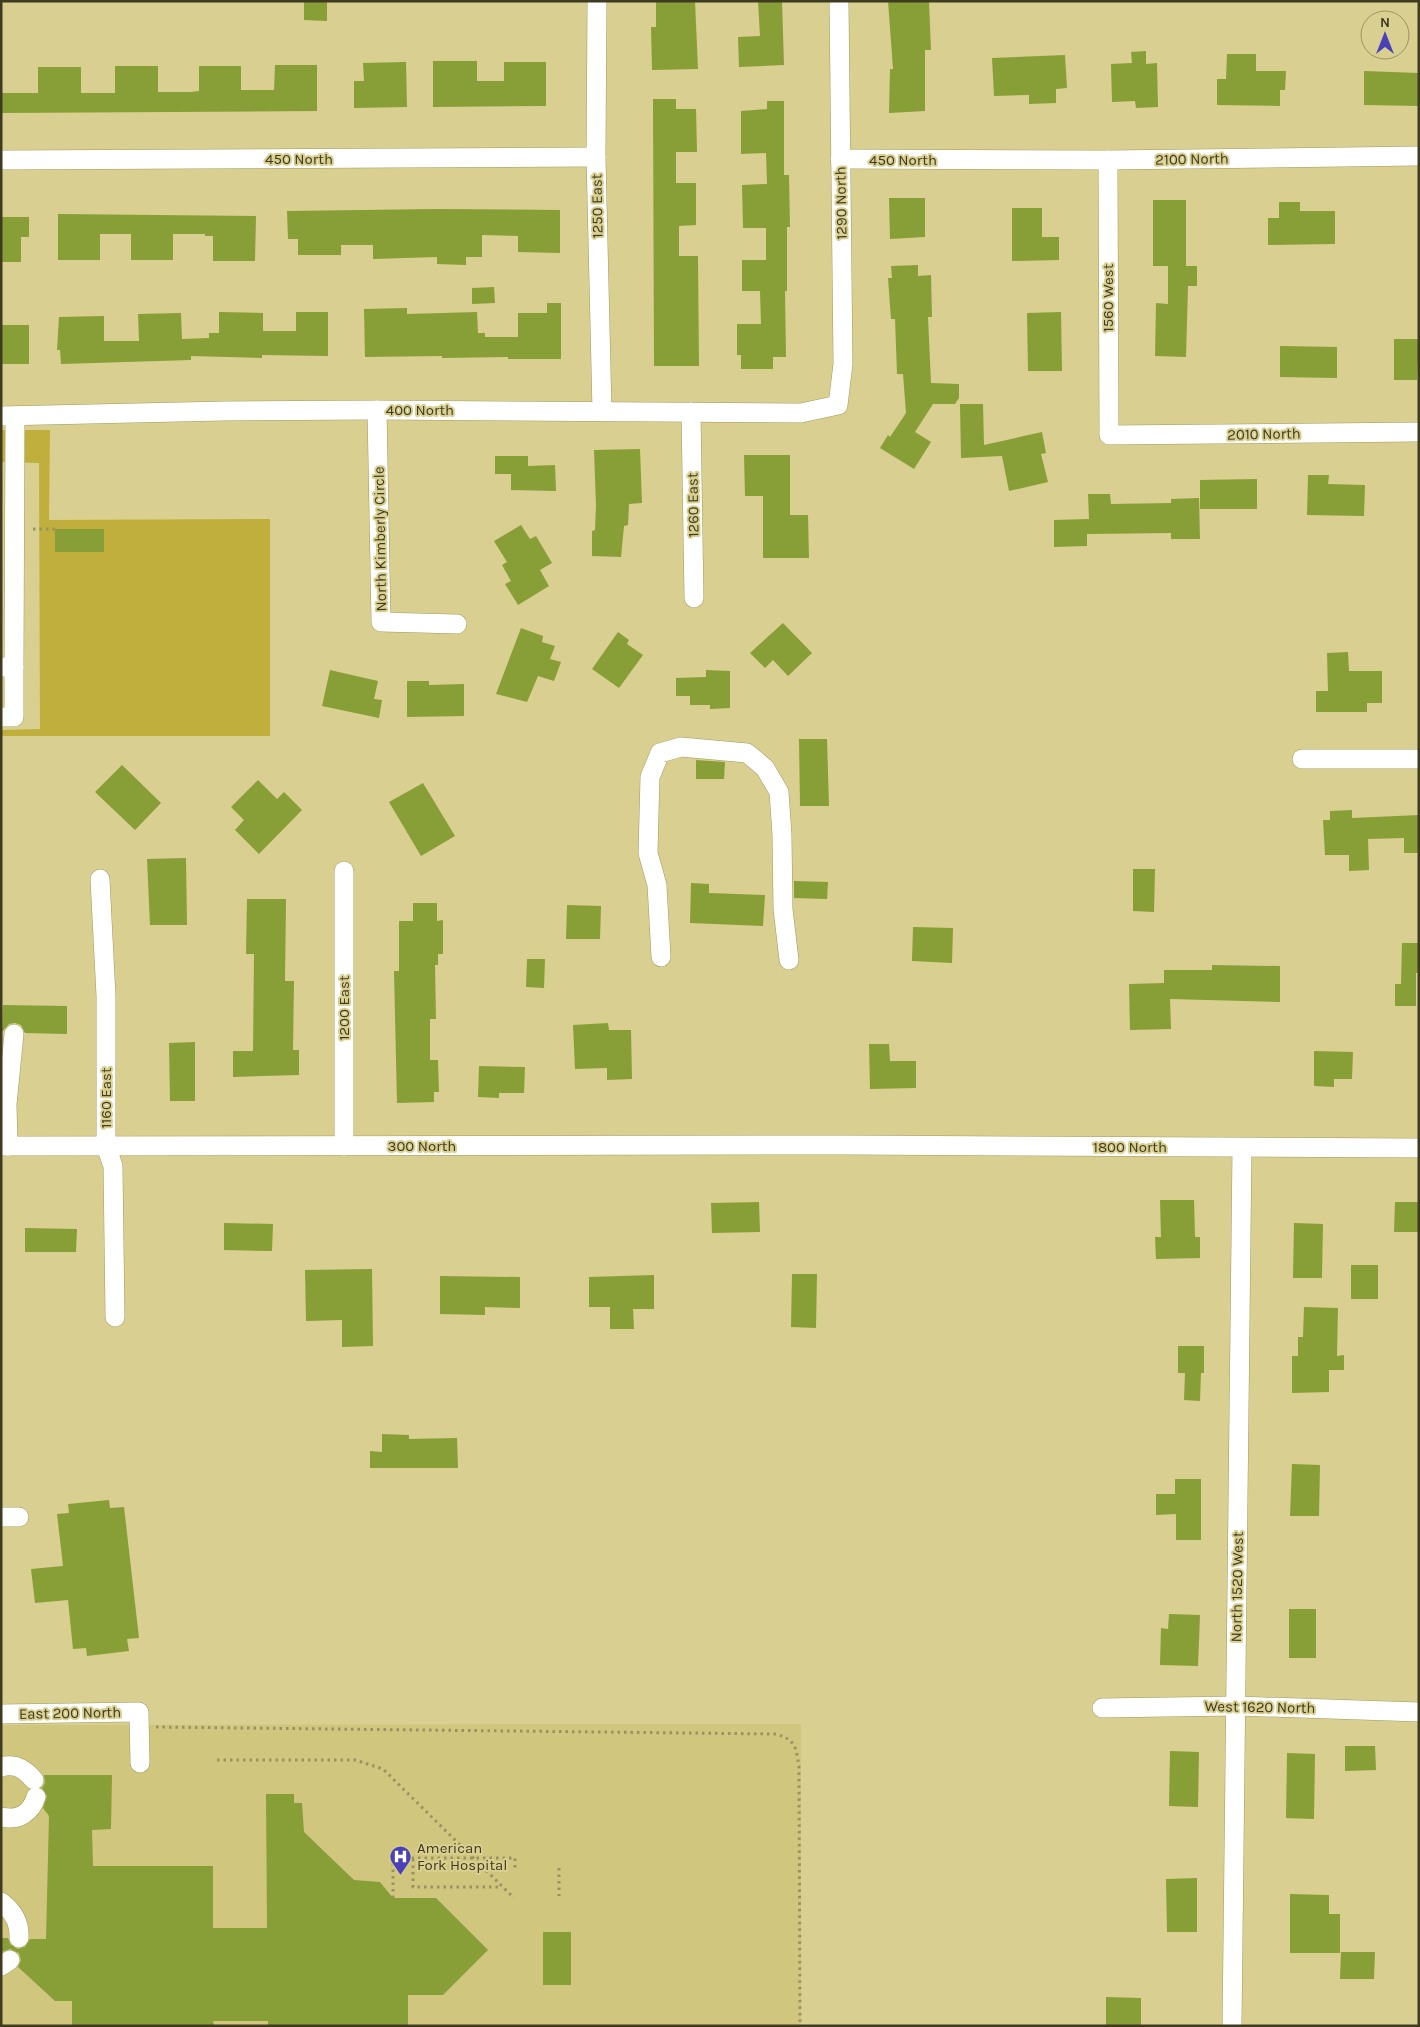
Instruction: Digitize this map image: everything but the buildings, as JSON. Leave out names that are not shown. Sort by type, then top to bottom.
[{"type":"street","name":"1250 East","points":[[597,1],[596,157],[602,411]]},
{"type":"street","name":"1290 North","points":[[838,405],[843,364],[839,1]]},
{"type":"street","name":"2100 North","points":[[965,160],[1419,156]]},
{"type":"street","name":"450 North","points":[[1,160],[596,157]]},
{"type":"street","name":"450 North","points":[[840,159],[965,160]]},
{"type":"street","name":"1560 West","points":[[1108,160],[1109,435]]},
{"type":"street","name":"400 North","points":[[8,416],[378,410],[801,414],[838,405]]},
{"type":"street","name":"North Kimberly Circle","points":[[378,410],[381,622],[456,624]]},
{"type":"street","name":"1260 East","points":[[691,412],[694,598]]},
{"type":"street","points":[[1,717],[14,717],[8,667],[15,529],[8,474],[8,416]]},
{"type":"street","name":"2010 North","points":[[1109,435],[1419,432]]},
{"type":"street","points":[[661,956],[657,885],[648,853],[650,777],[660,753],[681,747],[747,753],[766,768],[779,792],[782,834],[783,909],[789,960]]},
{"type":"street","points":[[1302,759],[1419,759]]},
{"type":"street","name":"1200 East","points":[[344,871],[344,1146]]},
{"type":"street","name":"1160 East","points":[[100,879],[106,996],[106,1146],[113,1166],[115,1317]]},
{"type":"street","points":[[4,1146],[14,1034]]},
{"type":"street","name":"300 North","points":[[4,1146],[842,1146]]},
{"type":"street","name":"1800 North","points":[[842,1146],[1419,1148]]},
{"type":"street","name":"North 1520 West","points":[[1232,2026],[1242,1148]]},
{"type":"street","name":"West 1620 North","points":[[1102,1708],[1236,1706],[1419,1712]]},
{"type":"street","name":"East 200 North","points":[[1,1714],[145,1719]]},
{"type":"street","points":[[140,1763],[145,1719]]},
{"type":"street","points":[[1,1767],[13,1766],[28,1772],[35,1788],[34,1805],[20,1817],[12,1819],[1,1817]]},
{"type":"street","points":[[1,1902],[11,1910],[17,1921],[20,1938]]},
{"type":"path","points":[[15,529],[54,529]]},
{"type":"path","points":[[145,1719],[776,1734],[788,1738],[794,1743],[799,1766],[800,2026]]},
{"type":"path","points":[[217,1760],[354,1760],[383,1769],[514,1898]]},
{"type":"path","points":[[393,1898],[393,1858],[515,1858],[515,1868]]},
{"type":"path","points":[[413,1859],[413,1887],[503,1887]]},
{"type":"path","points":[[559,1868],[559,1896]]},
{"type":"shaded area","points":[[1,430],[50,430],[49,520],[270,519],[270,736],[1,736],[1,730],[40,729],[39,463],[1,462]]},
{"type":"shaded area","name":"American Fork Hospital","points":[[801,1724],[801,2026],[1,2026],[1,1725]]},
{"type":"place","name":"American Fork Hospital","points":[[401,1876]]}]
